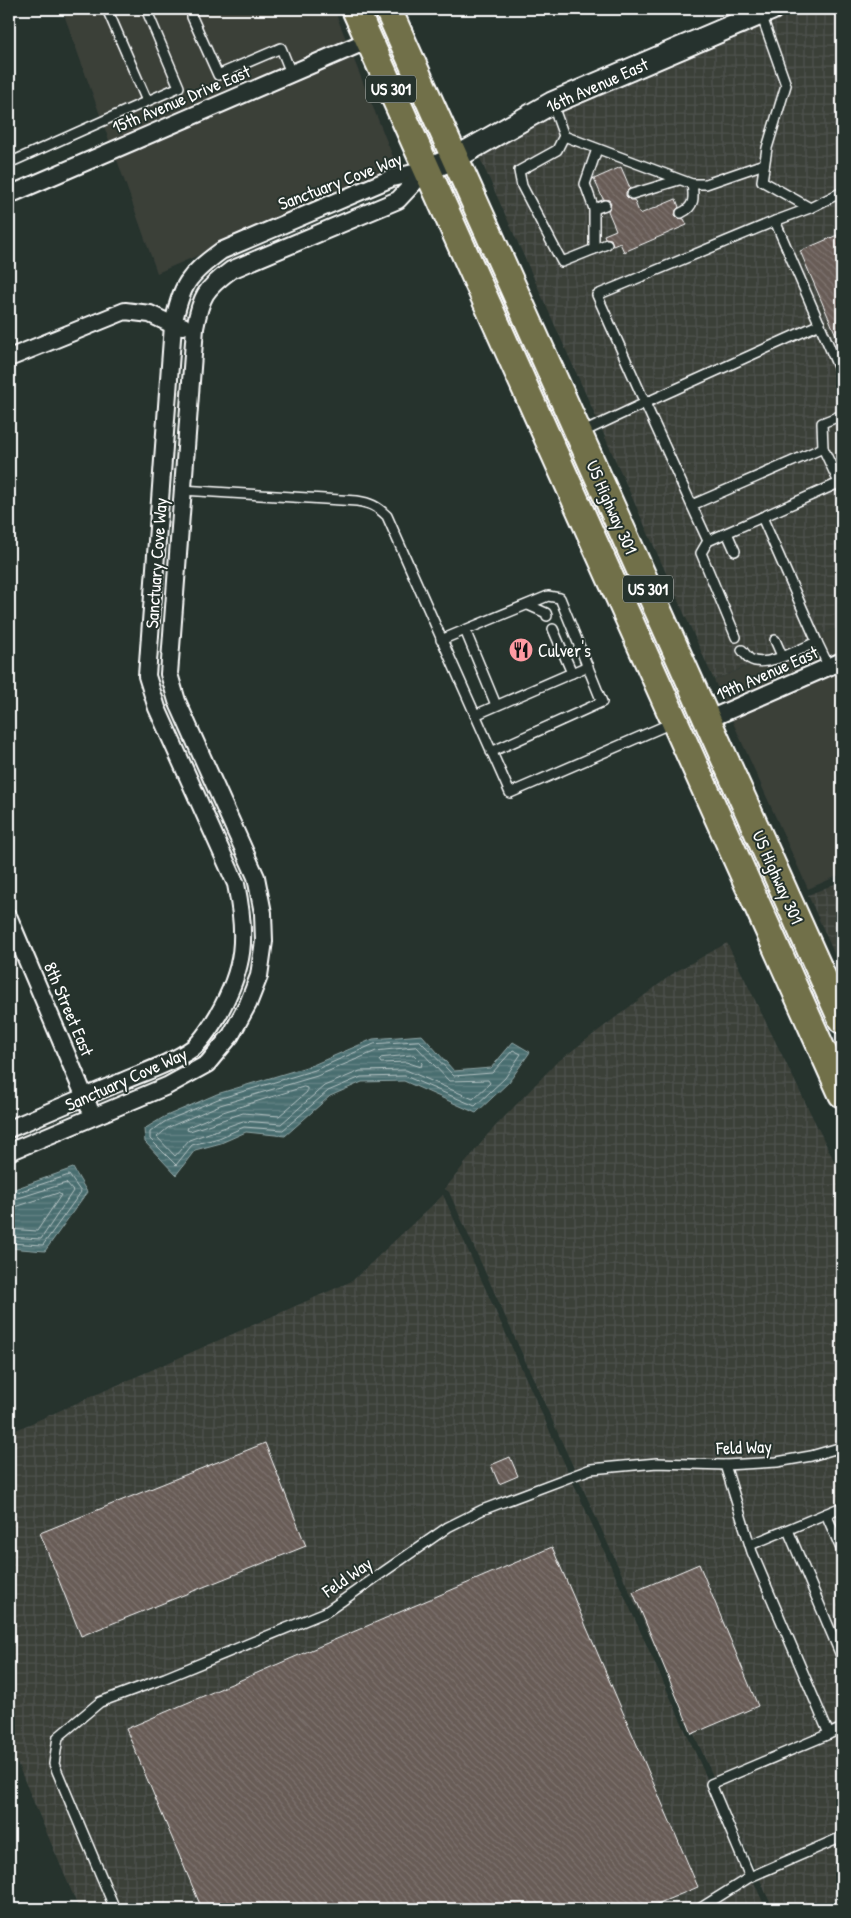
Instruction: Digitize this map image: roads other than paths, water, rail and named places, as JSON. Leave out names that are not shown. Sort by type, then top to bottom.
[{"type":"main road","name":"US 301","points":[[356,9],[426,170],[842,1094]]},
{"type":"main road","name":"US 301","points":[[388,9],[455,158]]},
{"type":"main road","name":"US Highway 301","points":[[455,158],[842,1020]]},
{"type":"main road","points":[[632,625],[692,712],[707,720]]},
{"type":"main road","points":[[675,721],[695,734],[710,754],[749,838],[767,852]]},
{"type":"main road","points":[[778,950],[826,1022],[842,1056]]},
{"type":"street","name":"16th Avenue East","points":[[426,170],[455,158],[552,103],[766,11]]},
{"type":"street","name":"15th Avenue Drive East","points":[[9,195],[369,40]]},
{"type":"street","name":"Sanctuary Cove Way","points":[[9,1129],[158,1067],[194,1047],[214,1022],[229,995],[238,970],[243,940],[242,915],[236,884],[156,708],[148,676],[174,324],[180,292],[198,268],[221,251],[392,178],[426,170]]},
{"type":"street","name":"Sanctuary Cove Way","points":[[9,1152],[167,1086],[208,1064],[231,1035],[248,1004],[259,976],[264,941],[264,922],[256,877],[177,700],[169,674],[195,328],[200,301],[213,283],[231,270],[398,200],[426,170]]},
{"type":"street","points":[[9,358],[125,312],[150,314],[174,324],[195,328]]},
{"type":"street","name":"19th Avenue East","points":[[707,720],[836,664]]},
{"type":"street","name":"8th Street East","points":[[9,918],[93,1116]]},
{"type":"lane","points":[[108,9],[147,101]]},
{"type":"lane","points":[[9,163],[179,87],[146,9]]},
{"type":"lane","points":[[766,11],[786,85],[767,148],[762,181],[810,208]]},
{"type":"lane","points":[[192,17],[218,75],[281,48],[291,73]]},
{"type":"lane","points":[[552,103],[564,136],[557,150],[519,171],[522,186],[562,262],[607,244]]},
{"type":"lane","points":[[564,136],[692,184],[706,184],[764,164]]},
{"type":"lane","points":[[594,249],[594,209],[585,184],[597,148]]},
{"type":"lane","points":[[632,194],[679,180]]},
{"type":"lane","points":[[681,213],[688,210],[692,205],[694,198],[692,184]]},
{"type":"lane","points":[[708,541],[597,295],[810,208],[842,192]]},
{"type":"lane","points":[[594,209],[605,204]]},
{"type":"lane","points":[[775,221],[842,376]]},
{"type":"lane","points":[[579,434],[820,324]]},
{"type":"lane","points":[[736,637],[701,552],[708,541],[762,517],[841,486],[823,448],[822,423],[842,415]]},
{"type":"lane","points":[[692,505],[823,448]]},
{"type":"lane","points":[[182,490],[370,503],[387,516],[510,793],[675,721]]},
{"type":"lane","points":[[762,517],[817,642],[836,664]]},
{"type":"lane","points":[[727,533],[735,551]]},
{"type":"lane","points":[[442,640],[548,596],[560,598],[602,702],[491,752]]},
{"type":"lane","points":[[528,605],[546,613],[547,616]]},
{"type":"lane","points":[[465,630],[496,705]]},
{"type":"lane","points":[[553,630],[572,673]]},
{"type":"lane","points":[[775,640],[782,656]]},
{"type":"lane","points":[[742,650],[750,659],[761,662],[817,642]]},
{"type":"lane","points":[[475,715],[588,666]]},
{"type":"lane","name":"Feld Way","points":[[115,1909],[54,1764],[58,1737],[100,1702],[165,1678],[326,1612],[448,1526],[492,1506],[591,1469],[657,1463],[725,1465],[777,1462],[810,1456],[842,1447]]},
{"type":"lane","points":[[725,1465],[750,1545],[829,1734]]},
{"type":"lane","points":[[750,1545],[842,1507]]},
{"type":"lane","points":[[826,1514],[842,1552]]},
{"type":"lane","points":[[788,1530],[842,1658]]},
{"type":"lane","points":[[750,1877],[711,1784],[842,1728]]},
{"type":"lane","points":[[699,1909],[750,1877],[842,1837]]},
{"type":"water","points":[[422,1035],[454,1071],[491,1068],[513,1042],[530,1052],[509,1082],[476,1113],[404,1081],[362,1082],[330,1096],[285,1136],[246,1132],[221,1143],[195,1150],[176,1175],[145,1142],[144,1129],[164,1117],[217,1094],[313,1065],[373,1039]]},
{"type":"water","points":[[73,1168],[87,1192],[45,1251],[9,1248],[9,1191]]},
{"type":"place","name":"Culver's","points":[[521,650]]}]
